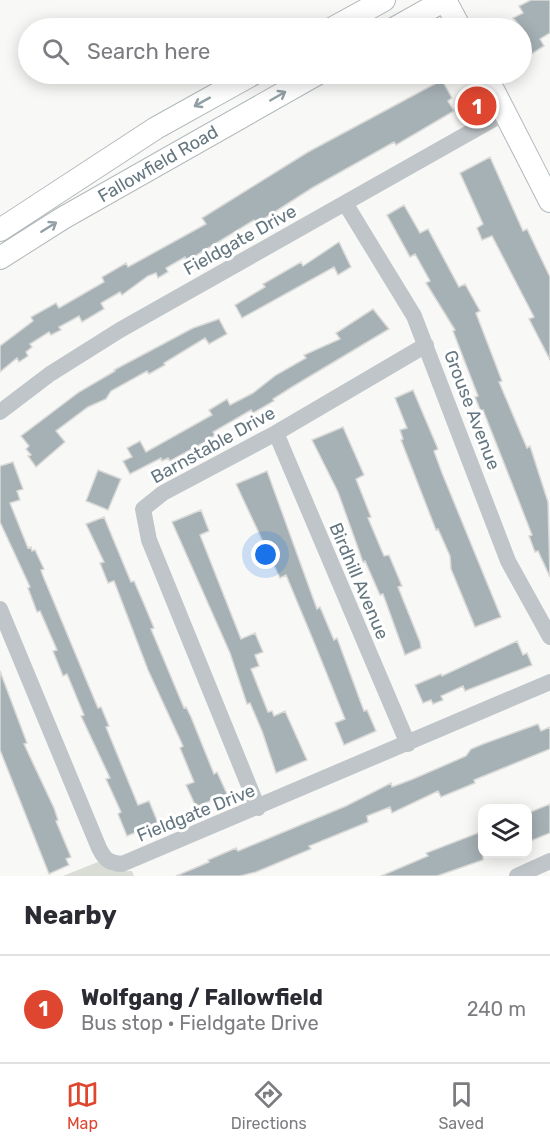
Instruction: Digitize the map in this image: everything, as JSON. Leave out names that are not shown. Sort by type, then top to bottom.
[{"type":"main road","points":[[351,18],[384,0]]},
{"type":"main road","points":[[413,18],[445,0],[455,18]]},
{"type":"main road","name":"Fallowfield Road","points":[[0,230],[147,134],[235,84]]},
{"type":"main road","name":"Fallowfield Road","points":[[0,258],[63,218],[299,84]]},
{"type":"main road","points":[[491,84],[550,201]]},
{"type":"street","name":"Fieldgate Drive","points":[[0,412],[50,374],[120,330],[506,112]]},
{"type":"street","name":"Grouse Avenue","points":[[345,203],[414,316],[508,561],[550,637]]},
{"type":"street","name":"Barnstable Drive","points":[[258,808],[148,540],[143,509],[163,493],[276,433],[426,345]]},
{"type":"street","name":"Birdhill Avenue","points":[[276,433],[408,744]]},
{"type":"street","name":"Fieldgate Drive","points":[[0,609],[105,859],[111,863],[122,864],[258,808],[550,682]]},
{"type":"street","points":[[517,876],[550,861]]},
{"type":"shaded area","points":[[98,862],[112,871],[132,871],[134,876],[63,876]]},
{"type":"building","points":[[531,0],[550,0],[550,33],[540,39],[544,46],[532,54],[532,18],[513,18],[523,13],[519,6]]},
{"type":"building","points":[[435,84],[444,84],[452,98],[448,101],[454,111],[396,145],[394,142],[312,188],[256,224],[254,220],[187,261],[185,257],[166,268],[168,272],[158,278],[156,273],[148,276],[122,295],[120,292],[101,303],[104,309],[82,322],[79,316],[59,327],[61,330],[51,335],[49,332],[30,344],[32,347],[26,352],[28,356],[19,362],[17,358],[0,372],[0,346],[33,321],[31,317],[56,303],[59,308],[104,282],[102,277],[126,263],[128,267],[206,224],[202,218],[308,152]]},
{"type":"building","points":[[490,157],[523,231],[527,229],[550,277],[550,360],[529,319],[534,317],[492,236],[482,240],[477,228],[483,224],[460,173]]},
{"type":"building","points":[[404,205],[420,233],[428,229],[459,287],[465,284],[480,311],[476,313],[502,381],[499,382],[527,448],[530,446],[548,502],[550,577],[538,551],[535,552],[529,536],[532,535],[483,410],[481,412],[475,397],[478,396],[453,331],[455,330],[426,283],[430,281],[415,254],[410,257],[387,215]]},
{"type":"building","points":[[339,242],[351,267],[338,275],[334,267],[242,318],[235,305],[265,287],[263,284],[301,262],[303,266]]},
{"type":"building","points":[[373,309],[389,329],[292,387],[273,399],[274,401],[253,413],[251,410],[213,432],[215,435],[205,442],[170,461],[168,458],[162,461],[161,458],[130,474],[123,461],[132,457],[127,448],[140,441],[146,452],[212,415],[209,410],[227,399],[230,405],[253,393],[276,375],[306,358],[304,355],[340,339],[336,333]]},
{"type":"building","points":[[219,319],[227,334],[209,344],[205,338],[164,363],[165,365],[149,374],[147,371],[111,391],[106,399],[88,407],[56,431],[65,442],[36,467],[28,456],[31,455],[26,449],[29,446],[21,436],[79,392],[114,370],[193,328]]},
{"type":"building","points":[[413,390],[438,449],[434,451],[442,473],[501,617],[475,627],[451,569],[450,556],[438,529],[436,530],[401,440],[403,439],[400,430],[407,428],[395,398]]},
{"type":"building","points":[[343,427],[364,475],[356,479],[371,517],[368,518],[384,556],[389,555],[402,586],[398,587],[420,642],[421,648],[405,655],[383,594],[380,595],[365,561],[363,562],[338,492],[312,440]]},
{"type":"building","points":[[13,462],[23,489],[17,491],[20,500],[10,503],[28,548],[35,550],[44,569],[41,570],[43,576],[98,708],[101,707],[109,726],[106,727],[138,805],[149,801],[158,823],[127,836],[118,814],[121,812],[106,779],[110,778],[81,716],[84,715],[67,674],[63,676],[53,651],[57,650],[40,611],[37,612],[28,588],[30,587],[0,522],[0,466]]},
{"type":"building","points":[[98,470],[121,479],[108,510],[86,501]]},
{"type":"building","points":[[267,471],[317,609],[320,607],[334,640],[337,638],[364,711],[367,710],[376,731],[344,745],[335,723],[345,719],[316,647],[286,575],[280,578],[236,484]]},
{"type":"building","points":[[201,510],[209,531],[200,535],[241,639],[255,633],[263,652],[255,655],[259,666],[251,669],[268,712],[272,711],[274,716],[285,711],[307,760],[276,773],[262,731],[250,703],[247,704],[230,653],[172,522]]},
{"type":"building","points":[[104,517],[131,582],[134,581],[144,604],[154,628],[151,629],[184,708],[186,707],[191,717],[214,774],[217,772],[227,794],[196,807],[186,785],[194,782],[180,748],[183,746],[148,670],[114,581],[108,583],[100,563],[104,562],[86,524]]},
{"type":"building","points":[[517,641],[523,655],[527,653],[532,665],[465,691],[463,686],[441,696],[443,700],[433,704],[431,700],[423,703],[415,685],[441,674],[442,676]]},
{"type":"building","points":[[0,671],[27,743],[24,744],[54,808],[58,820],[56,821],[71,857],[66,859],[69,865],[49,874],[0,750]]},
{"type":"building","points":[[538,724],[541,731],[550,727],[550,749],[474,780],[475,783],[441,797],[438,791],[392,813],[390,807],[367,816],[368,822],[309,846],[311,849],[256,872],[240,876],[176,876],[236,848],[238,851],[346,806],[391,783],[392,787],[413,779],[466,756],[471,749]]},
{"type":"building","points":[[550,804],[550,833],[532,840],[532,811]]},
{"type":"building","points":[[478,833],[478,858],[483,858],[483,860],[437,876],[381,876],[428,856],[426,853]]},
{"type":"place","name":"Wolfgang / Fallowfield","points":[[477,106]]}]
